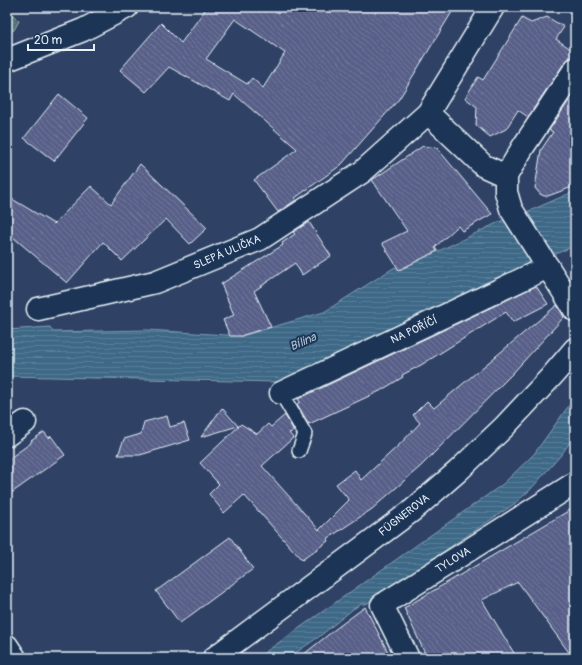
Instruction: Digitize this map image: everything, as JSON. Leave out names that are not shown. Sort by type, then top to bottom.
[{"type":"street","points":[[7,60],[83,30],[127,7]]},
{"type":"street","name":"SLEPÁ ULIČKA","points":[[38,309],[155,282],[260,239],[362,172],[428,113],[493,7]]},
{"type":"street","points":[[575,69],[522,147],[506,176],[506,192],[511,209],[575,310]]},
{"type":"street","points":[[428,113],[484,166],[506,176]]},
{"type":"street","name":"NA POŘÍČÍ","points":[[281,393],[548,267]]},
{"type":"street","name":"FÜGNEROVA","points":[[214,658],[419,505],[458,471],[504,427],[575,349]]},
{"type":"street","points":[[7,435],[25,422]]},
{"type":"street","name":"TYLOVA","points":[[408,658],[382,605],[575,483]]},
{"type":"street","points":[[7,646],[15,658]]},
{"type":"lane","points":[[281,393],[305,434],[298,451]]},
{"type":"green space","points":[[7,9],[19,21],[14,30],[7,33]]},
{"type":"water","name":"Bílina","points":[[575,191],[575,246],[307,372],[278,382],[7,376],[7,330],[50,327],[53,332],[147,330],[242,336],[324,312],[395,267],[399,270],[497,223]]},
{"type":"water","points":[[575,397],[575,435],[561,455],[530,490],[514,504],[366,604],[361,604],[353,609],[320,636],[288,658],[257,658],[503,484],[534,454]]},
{"type":"building","points":[[207,7],[455,7],[399,99],[341,165],[278,212],[254,180],[297,149],[234,94],[230,101],[169,67],[146,92],[120,70],[161,23],[181,43]],"holes":[[[235,19],[285,53],[263,88],[252,78],[247,84],[206,59]]]},
{"type":"building","points":[[547,17],[564,27],[556,39],[575,52],[575,57],[569,58],[565,62],[528,117],[518,110],[506,129],[490,137],[476,125],[477,107],[465,98],[478,77],[483,80],[522,18],[531,23]]},
{"type":"building","points":[[575,92],[575,186],[548,196],[544,196],[535,188],[541,150],[553,132],[549,130]]},
{"type":"building","points":[[59,94],[88,118],[54,161],[24,138]]},
{"type":"building","points":[[423,146],[437,148],[492,214],[462,231],[458,226],[435,247],[437,251],[399,270],[382,243],[407,231],[372,180]]},
{"type":"building","points":[[140,164],[207,228],[190,244],[166,219],[122,261],[103,242],[67,283],[7,232],[7,196],[54,224],[91,186],[111,204]]},
{"type":"building","points":[[309,222],[331,256],[302,275],[295,263],[254,291],[271,327],[242,336],[230,336],[223,320],[234,315],[221,284],[283,245],[282,243],[295,234],[293,232]]},
{"type":"building","points":[[536,286],[548,304],[513,322],[506,312],[421,365],[402,375],[403,377],[380,391],[309,424],[297,404],[300,402],[298,399]]},
{"type":"building","points":[[557,305],[564,317],[512,374],[421,466],[372,509],[327,539],[328,541],[302,560],[244,495],[224,513],[209,494],[219,484],[200,463],[241,424],[257,434],[268,424],[271,427],[285,415],[294,431],[289,433],[293,438],[262,466],[319,530],[349,500],[336,484],[355,470],[361,480],[400,444],[420,423],[413,415],[427,401],[434,408]]},
{"type":"building","points":[[222,408],[238,426],[201,437]]},
{"type":"building","points":[[167,416],[170,427],[184,423],[190,440],[140,455],[118,455],[124,439],[141,434],[144,422]]},
{"type":"building","points":[[44,432],[49,438],[51,436],[65,455],[7,496],[7,460]]},
{"type":"building","points":[[575,507],[575,658],[573,658],[518,582],[482,600],[517,658],[427,658],[404,608]]},
{"type":"building","points":[[230,537],[253,569],[180,623],[156,591]]},
{"type":"building","points":[[365,607],[391,658],[299,658],[338,627]]}]
